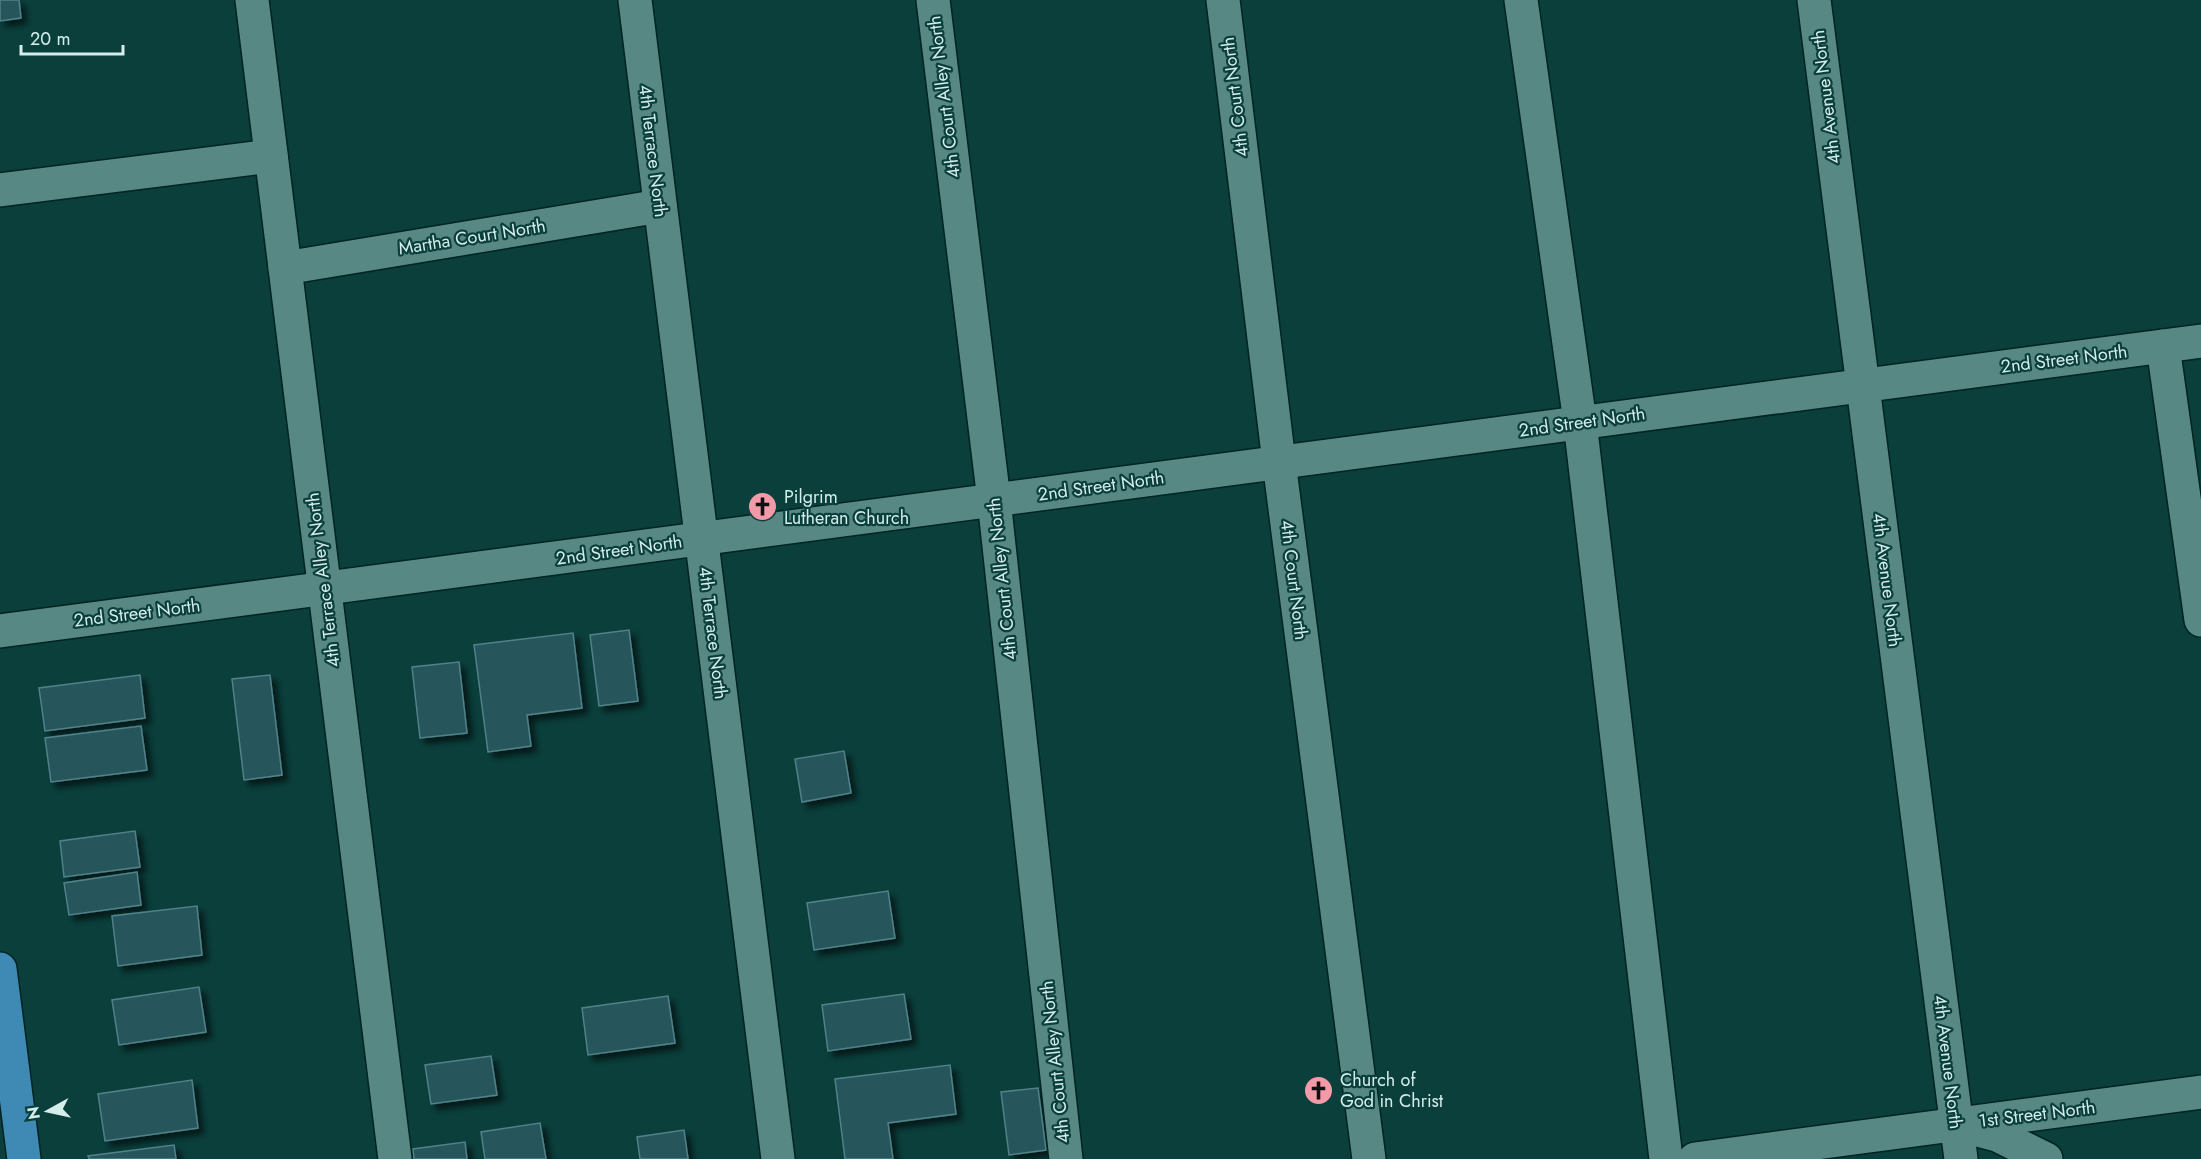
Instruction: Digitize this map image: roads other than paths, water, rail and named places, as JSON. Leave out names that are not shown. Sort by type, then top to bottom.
[{"type":"main road","points":[[0,969],[24,1159]]},
{"type":"street","name":"4th Terrace Alley North","points":[[252,0],[394,1159]]},
{"type":"street","name":"4th Terrace North","points":[[635,0],[778,1159]]},
{"type":"street","name":"4th Court Alley North","points":[[933,0],[994,500],[1066,1159]]},
{"type":"street","name":"4th Court North","points":[[1223,0],[1279,462],[1369,1159]]},
{"type":"street","points":[[1521,0],[1580,422],[1666,1159]]},
{"type":"street","name":"4th Avenue North","points":[[1814,0],[1961,1159]]},
{"type":"street","points":[[0,190],[271,156]]},
{"type":"street","name":"Martha Court North","points":[[285,268],[660,206]]},
{"type":"street","name":"2nd Street North","points":[[0,631],[2201,341]]},
{"type":"street","points":[[2163,346],[2201,620]]},
{"type":"street","name":"1st Street North","points":[[1695,1159],[2201,1092]]},
{"type":"street","points":[[1956,1124],[1997,1135],[2046,1159]]},
{"type":"place","name":"Pilgrim Lutheran Church","points":[[763,507]]},
{"type":"place","name":"Church of God in Christ","points":[[1319,1090]]}]
